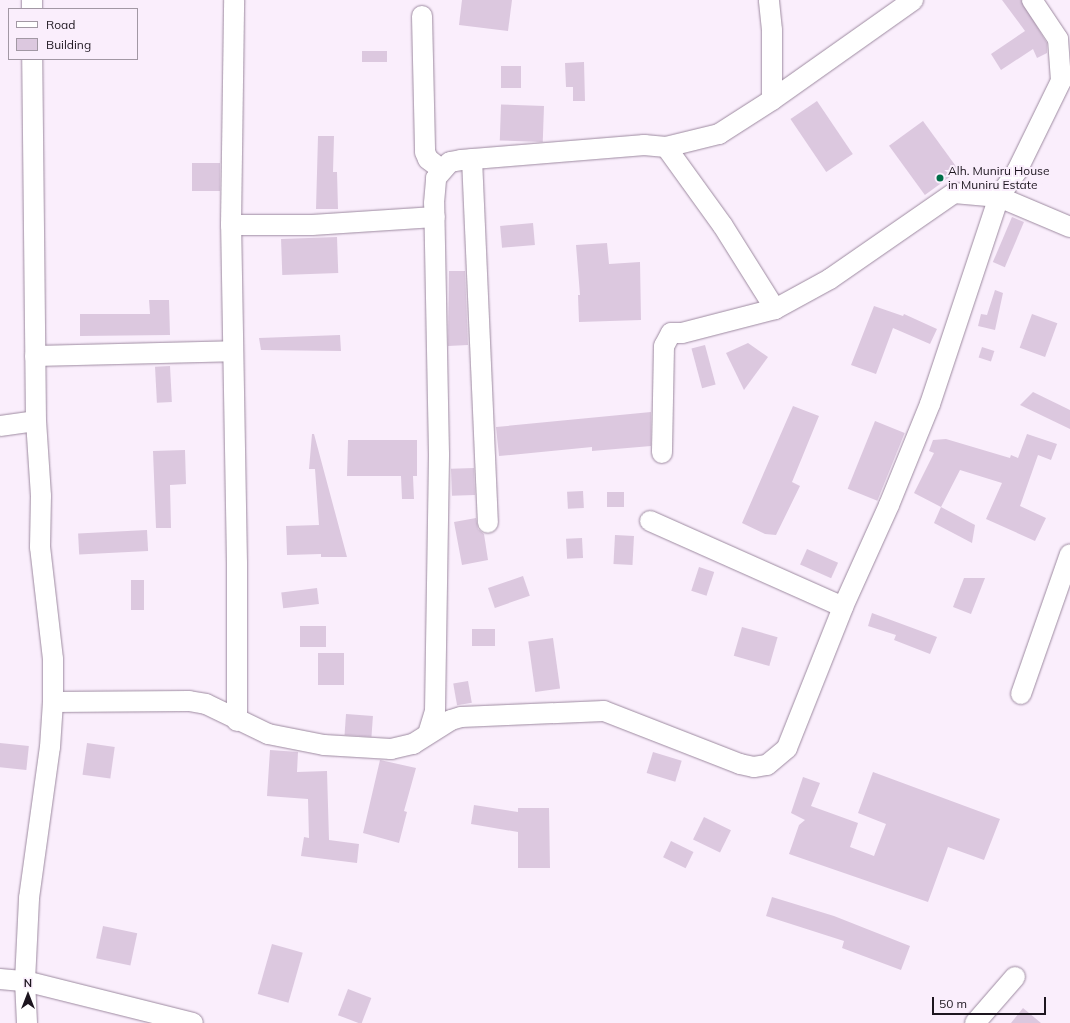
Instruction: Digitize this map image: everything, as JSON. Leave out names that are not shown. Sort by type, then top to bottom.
[{"type":"street","points":[[234,0],[231,226],[238,563],[237,721]]},
{"type":"street","points":[[769,0],[772,30],[772,100]]},
{"type":"street","points":[[53,702],[189,701],[206,704],[237,721],[268,734],[324,745],[402,748],[428,734],[443,716],[434,190],[441,169],[450,162],[472,159],[644,145],[666,147],[719,134],[772,100],[913,0]]},
{"type":"street","points":[[443,716],[604,711],[740,764],[754,767],[767,765],[787,748],[843,607],[889,505],[930,404],[999,197],[1017,171],[1061,81],[1064,38],[1032,0]]},
{"type":"street","points":[[422,16],[425,152],[428,159],[441,169]]},
{"type":"street","points":[[27,1023],[25,981],[30,898],[50,747],[53,702],[53,659],[40,547],[41,496],[36,421],[32,60]]},
{"type":"street","points":[[666,147],[723,226],[775,309]]},
{"type":"street","points":[[472,159],[488,523]]},
{"type":"street","points":[[662,453],[664,346],[671,333],[682,333],[775,309],[830,279],[954,193],[961,191],[999,197],[1070,227]]},
{"type":"street","points":[[231,226],[312,225],[435,217]]},
{"type":"street","points":[[35,356],[233,351]]},
{"type":"street","points":[[0,426],[36,421]]},
{"type":"street","points":[[650,521],[843,607]]},
{"type":"street","points":[[1021,694],[1070,554]]},
{"type":"street","points":[[975,1023],[1015,977]]},
{"type":"street","points":[[0,979],[25,981],[193,1023]]},
{"type":"building","points":[[462,0],[512,0],[508,31],[459,25]]},
{"type":"building","points":[[1002,0],[1021,0],[1047,43],[1047,53],[1037,58],[1033,49],[1001,70],[991,54],[1025,31]]},
{"type":"building","points":[[362,51],[387,51],[387,62],[362,62]]},
{"type":"building","points":[[584,62],[585,101],[573,101],[573,87],[566,87],[565,63]]},
{"type":"building","points":[[501,66],[521,66],[521,88],[501,88]]},
{"type":"building","points":[[817,101],[853,154],[826,172],[790,119]]},
{"type":"building","points":[[501,104],[544,106],[543,142],[500,140]]},
{"type":"building","points":[[923,121],[959,170],[925,195],[889,146]]},
{"type":"building","points":[[318,136],[334,136],[333,172],[337,172],[338,209],[316,209]]},
{"type":"building","points":[[192,163],[220,163],[220,191],[192,191]]},
{"type":"building","points":[[1012,217],[1024,222],[1005,267],[993,262]]},
{"type":"building","points":[[533,223],[535,245],[502,248],[500,226]]},
{"type":"building","points":[[337,237],[338,273],[282,275],[281,239]]},
{"type":"building","points":[[607,243],[609,264],[640,262],[641,320],[579,322],[578,295],[580,295],[576,245]]},
{"type":"building","points":[[449,271],[465,271],[468,345],[448,346]]},
{"type":"building","points":[[995,290],[1003,293],[995,330],[978,326],[981,314],[987,315]]},
{"type":"building","points":[[149,300],[169,300],[170,335],[80,336],[80,314],[150,314]]},
{"type":"building","points":[[874,306],[903,316],[904,314],[937,329],[930,344],[893,328],[876,374],[851,365]]},
{"type":"building","points":[[1032,314],[1057,323],[1045,357],[1020,348]]},
{"type":"building","points":[[340,335],[341,351],[261,350],[259,338]]},
{"type":"building","points":[[748,343],[768,357],[744,390],[726,353]]},
{"type":"building","points":[[705,345],[716,385],[702,388],[691,349]]},
{"type":"building","points":[[982,347],[994,351],[991,361],[979,357]]},
{"type":"building","points":[[170,366],[172,402],[157,403],[155,367]]},
{"type":"building","points":[[1033,392],[1070,410],[1070,429],[1020,405]]},
{"type":"building","points":[[793,406],[819,416],[792,482],[800,486],[776,535],[765,534],[742,523]]},
{"type":"building","points":[[651,412],[651,446],[592,451],[592,447],[499,456],[496,427]]},
{"type":"building","points":[[875,421],[905,433],[877,501],[848,489]]},
{"type":"building","points":[[312,434],[314,434],[347,557],[321,557],[321,554],[287,555],[286,526],[319,525],[315,469],[309,469]]},
{"type":"building","points":[[1027,434],[1057,444],[1051,460],[1038,455],[1020,506],[1046,518],[1035,541],[986,519],[1002,483],[960,470],[941,507],[914,493],[934,453],[929,451],[933,440],[946,439],[1010,458],[1011,455],[1018,458]]},
{"type":"building","points":[[348,440],[417,440],[417,476],[413,476],[414,499],[402,499],[401,476],[347,476]]},
{"type":"building","points":[[185,450],[186,484],[170,485],[171,528],[156,528],[153,451]]},
{"type":"building","points":[[474,468],[475,495],[452,496],[451,469]]},
{"type":"building","points":[[583,491],[584,508],[568,509],[567,492]]},
{"type":"building","points":[[607,492],[624,492],[624,507],[607,507]]},
{"type":"building","points":[[941,507],[975,525],[972,543],[934,523]]},
{"type":"building","points":[[476,518],[478,529],[484,534],[488,560],[462,565],[454,522]]},
{"type":"building","points":[[147,530],[148,551],[79,555],[78,534]]},
{"type":"building","points":[[615,535],[634,536],[632,565],[613,564]]},
{"type":"building","points":[[582,538],[583,558],[567,559],[566,539]]},
{"type":"building","points":[[807,549],[838,563],[831,578],[800,565]]},
{"type":"building","points":[[699,567],[714,572],[706,596],[691,591]]},
{"type":"building","points":[[523,576],[530,596],[495,608],[488,588]]},
{"type":"building","points":[[964,578],[985,578],[971,614],[953,607]]},
{"type":"building","points":[[131,580],[144,580],[144,610],[131,610]]},
{"type":"building","points":[[317,588],[319,604],[283,608],[281,592]]},
{"type":"building","points":[[872,613],[937,637],[930,654],[894,640],[896,635],[868,626]]},
{"type":"building","points":[[300,626],[326,626],[326,647],[300,647]]},
{"type":"building","points":[[742,627],[778,637],[769,666],[734,656]]},
{"type":"building","points":[[472,629],[495,629],[495,646],[472,646]]},
{"type":"building","points":[[553,638],[560,689],[535,692],[528,641]]},
{"type":"building","points":[[318,653],[344,653],[344,685],[318,685]]},
{"type":"building","points":[[468,681],[472,703],[457,705],[453,684]]},
{"type":"building","points":[[346,714],[373,716],[371,737],[345,735]]},
{"type":"building","points":[[0,743],[29,746],[26,770],[0,767]]},
{"type":"building","points":[[87,743],[115,747],[110,779],[83,775]]},
{"type":"building","points":[[270,750],[298,752],[297,772],[327,771],[329,840],[359,844],[357,863],[301,856],[304,837],[309,838],[308,799],[267,796]]},
{"type":"building","points":[[653,752],[682,761],[675,782],[647,773]]},
{"type":"building","points":[[380,760],[416,768],[404,811],[407,812],[399,843],[363,833]]},
{"type":"building","points":[[873,772],[1000,819],[984,860],[948,847],[928,902],[789,854],[799,825],[805,820],[791,813],[803,777],[820,783],[811,806],[858,823],[850,847],[874,856],[886,824],[858,813]]},
{"type":"building","points":[[474,805],[518,812],[518,808],[549,808],[550,868],[518,868],[518,832],[471,824]]},
{"type":"building","points":[[704,817],[731,830],[720,853],[693,839]]},
{"type":"building","points":[[671,841],[693,852],[686,868],[663,857]]},
{"type":"building","points":[[772,897],[834,916],[910,946],[901,970],[842,948],[844,941],[766,916]]},
{"type":"building","points":[[103,926],[137,933],[130,966],[96,958]]},
{"type":"building","points":[[272,944],[303,953],[288,1003],[258,994]]},
{"type":"building","points":[[348,989],[371,998],[362,1023],[338,1015]]},
{"type":"building","points":[[1023,1008],[1041,1023],[1011,1023]]},
{"type":"place","name":"Alh. Muniru House in Muniru Estate","points":[[940,178]]}]
